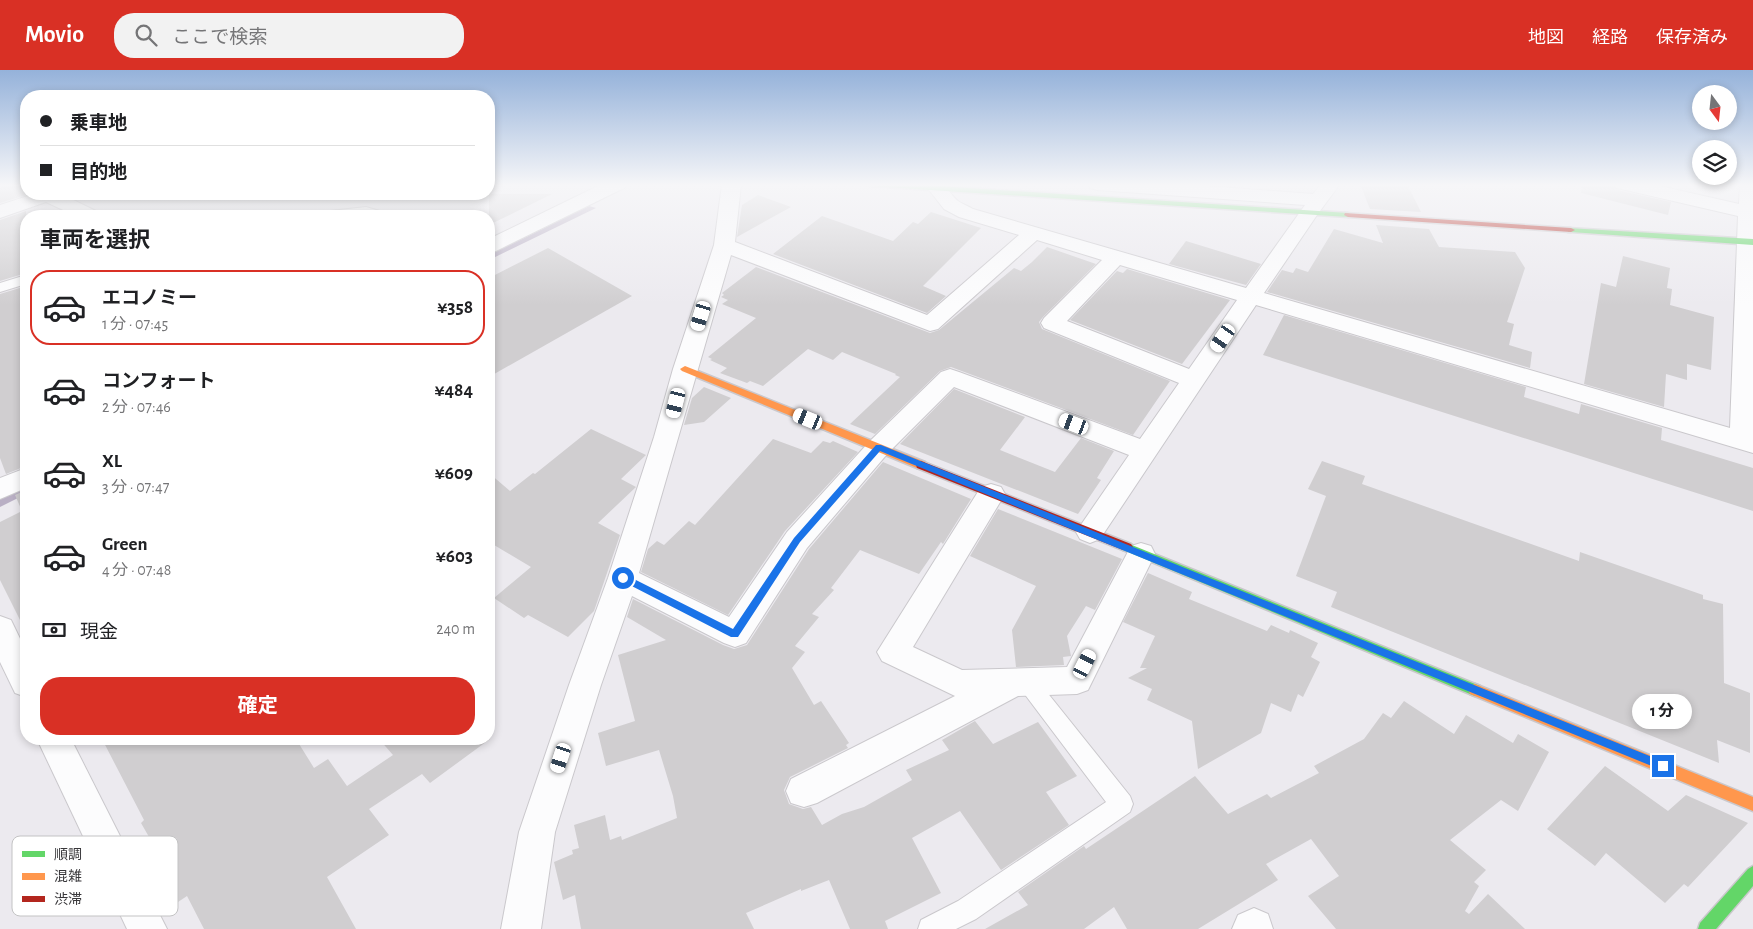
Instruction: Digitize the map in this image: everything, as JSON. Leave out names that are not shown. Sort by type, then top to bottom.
[{"type":"main road","points":[[1571,224],[1751,242]]},
{"type":"main road","points":[[685,369],[991,494],[1090,532],[1753,804]]},
{"type":"main road","points":[[1706,929],[1753,874]]},
{"type":"street","points":[[495,243],[535,224]]},
{"type":"street","points":[[521,929],[538,832],[585,685],[623,578],[667,437],[685,369],[724,245],[727,224]]},
{"type":"street","points":[[1006,224],[1748,443],[1750,224]]},
{"type":"street","points":[[1090,532],[1303,224]]},
{"type":"street","points":[[724,245],[930,324],[1034,232]]},
{"type":"street","points":[[1117,256],[1052,323],[1194,380]]},
{"type":"street","points":[[623,578],[734,634],[797,540],[879,447],[950,377],[1145,451]]},
{"type":"street","points":[[0,489],[20,479]]},
{"type":"street","points":[[991,494],[893,652],[959,684],[1077,680],[1141,554]]},
{"type":"street","points":[[0,629],[20,671]]},
{"type":"street","points":[[804,791],[1020,682]]},
{"type":"street","points":[[57,745],[101,836]]},
{"type":"street","points":[[141,916],[147,929]]},
{"type":"lane","points":[[0,288],[20,281]]},
{"type":"lane","points":[[930,929],[967,910],[1122,804],[1020,682]]},
{"type":"building","points":[[0,224],[20,224],[20,275],[0,281]]},
{"type":"building","points":[[739,224],[760,224],[737,237]]},
{"type":"building","points":[[812,224],[845,224],[893,241],[911,224],[969,224],[981,228],[923,286],[946,296],[927,313],[773,254]]},
{"type":"building","points":[[1376,225],[1429,229],[1439,247],[1515,252],[1525,268],[1507,322],[1514,324],[1509,345],[1532,352],[1530,368],[1267,292],[1282,270],[1293,273],[1296,268],[1308,272],[1334,229],[1383,243]]},
{"type":"building","points":[[1186,241],[1261,264],[1246,285],[1169,264]]},
{"type":"building","points":[[1047,247],[1096,264],[1043,317],[1039,322],[1042,329],[1170,381],[1133,435],[951,367],[940,371],[875,434],[850,424],[900,377],[896,374],[842,352],[833,360],[808,349],[763,386],[750,381],[747,383],[720,373],[727,368],[710,360],[712,359],[708,357],[756,318],[722,304],[728,300],[721,297],[724,295],[722,293],[756,267],[930,333],[939,330],[1014,268],[1021,271]]},
{"type":"building","points":[[548,248],[632,296],[495,374],[495,275]]},
{"type":"building","points":[[1623,256],[1670,268],[1667,288],[1672,289],[1670,305],[1714,317],[1711,370],[1687,364],[1687,380],[1666,374],[1664,407],[1584,384],[1601,283],[1616,287]]},
{"type":"building","points":[[1127,269],[1230,300],[1182,364],[1070,320],[1117,271],[1123,273]]},
{"type":"building","points":[[20,288],[20,468],[6,474],[0,458],[0,294]]},
{"type":"building","points":[[1284,315],[1526,387],[1524,397],[1579,414],[1581,404],[1662,428],[1661,440],[1753,468],[1753,511],[1263,355]]},
{"type":"building","points":[[704,387],[731,398],[704,422],[684,425],[692,398]]},
{"type":"building","points":[[954,389],[1025,417],[1000,450],[1055,472],[1081,438],[1114,451],[1097,478],[1101,480],[1078,514],[900,444]]},
{"type":"building","points":[[591,429],[646,455],[621,479],[636,487],[598,523],[620,535],[594,611],[568,637],[528,615],[524,618],[495,599],[531,567],[495,546],[495,478],[510,491],[533,473],[535,474]]},
{"type":"building","points":[[773,439],[811,453],[823,441],[830,443],[833,441],[858,452],[785,531],[728,615],[641,572],[648,549],[657,541],[664,545],[689,521],[695,525]]},
{"type":"building","points":[[1322,461],[1365,476],[1362,484],[1579,561],[1580,552],[1703,595],[1703,599],[1723,604],[1724,683],[1750,693],[1750,753],[1717,740],[1719,763],[1331,607],[1337,592],[1296,576],[1326,496],[1308,489]]},
{"type":"building","points":[[883,462],[971,499],[943,544],[941,542],[919,574],[860,550],[831,588],[834,590],[812,614],[819,617],[795,646],[805,652],[792,668],[814,705],[821,701],[849,743],[846,745],[848,748],[790,777],[784,790],[789,804],[803,809],[811,807],[822,825],[842,814],[864,807],[912,780],[906,770],[949,750],[942,740],[975,721],[993,744],[1038,722],[1077,776],[1046,792],[1069,825],[1001,870],[960,811],[912,838],[941,893],[885,921],[888,929],[850,929],[829,880],[801,891],[801,889],[746,913],[754,929],[581,929],[575,895],[563,900],[554,862],[573,854],[572,850],[579,848],[574,825],[605,815],[610,840],[621,836],[622,840],[677,818],[673,796],[659,750],[606,766],[598,733],[635,721],[618,655],[666,640],[627,617],[633,599],[723,645],[734,649],[747,645],[809,549]]},
{"type":"building","points":[[20,493],[20,506],[15,495]]},
{"type":"building","points":[[998,509],[1122,559],[1095,610],[1086,606],[1067,636],[1071,656],[1063,657],[1064,665],[1016,667],[1012,630],[1036,586],[970,556]]},
{"type":"building","points":[[20,512],[20,620],[0,580],[0,522]]},
{"type":"building","points":[[1148,573],[1192,592],[1189,599],[1267,631],[1271,625],[1289,633],[1290,630],[1318,643],[1311,657],[1320,662],[1303,697],[1298,694],[1291,712],[1271,703],[1261,733],[1198,769],[1192,721],[1147,700],[1152,689],[1128,678],[1147,668],[1140,668],[1155,636],[1123,622]]},
{"type":"building","points":[[1404,701],[1454,734],[1466,715],[1513,743],[1518,734],[1549,752],[1518,811],[1501,800],[1450,840],[1486,870],[1474,882],[1479,886],[1465,911],[1469,914],[1488,894],[1525,929],[1336,929],[1308,896],[1339,876],[1311,839],[1266,864],[1278,880],[1198,929],[1127,929],[1114,907],[1084,929],[985,929],[1028,905],[1018,892],[1084,846],[1086,849],[1195,776],[1228,814],[1267,794],[1271,798],[1319,773],[1314,766],[1364,739],[1383,713],[1391,718]]},
{"type":"building","points":[[105,745],[300,745],[314,768],[328,759],[347,786],[393,755],[384,745],[482,745],[430,783],[422,774],[369,809],[389,835],[327,877],[356,929],[204,929],[187,896],[178,902],[178,836],[148,836],[141,823],[144,820]]},
{"type":"building","points":[[1605,766],[1668,811],[1686,795],[1748,823],[1688,887],[1684,884],[1665,903],[1606,853],[1595,866],[1547,829]]},
{"type":"waterway","points":[[495,255],[559,224]]},
{"type":"waterway","points":[[0,503],[20,493]]},
{"type":"traffic: fast","points":[[1571,230],[1753,242]]},
{"type":"traffic: fast","points":[[1127,547],[1475,690]]},
{"type":"traffic: fast","points":[[1706,929],[1753,874]]},
{"type":"traffic: slow","points":[[685,369],[921,465]]},
{"type":"traffic: slow","points":[[1475,690],[1753,804]]},
{"type":"traffic: jam","points":[[1483,224],[1571,230]]},
{"type":"traffic: jam","points":[[921,465],[1127,547]]},
{"type":"route","points":[[623,578],[734,634],[797,540],[879,447],[1663,766]]}]
